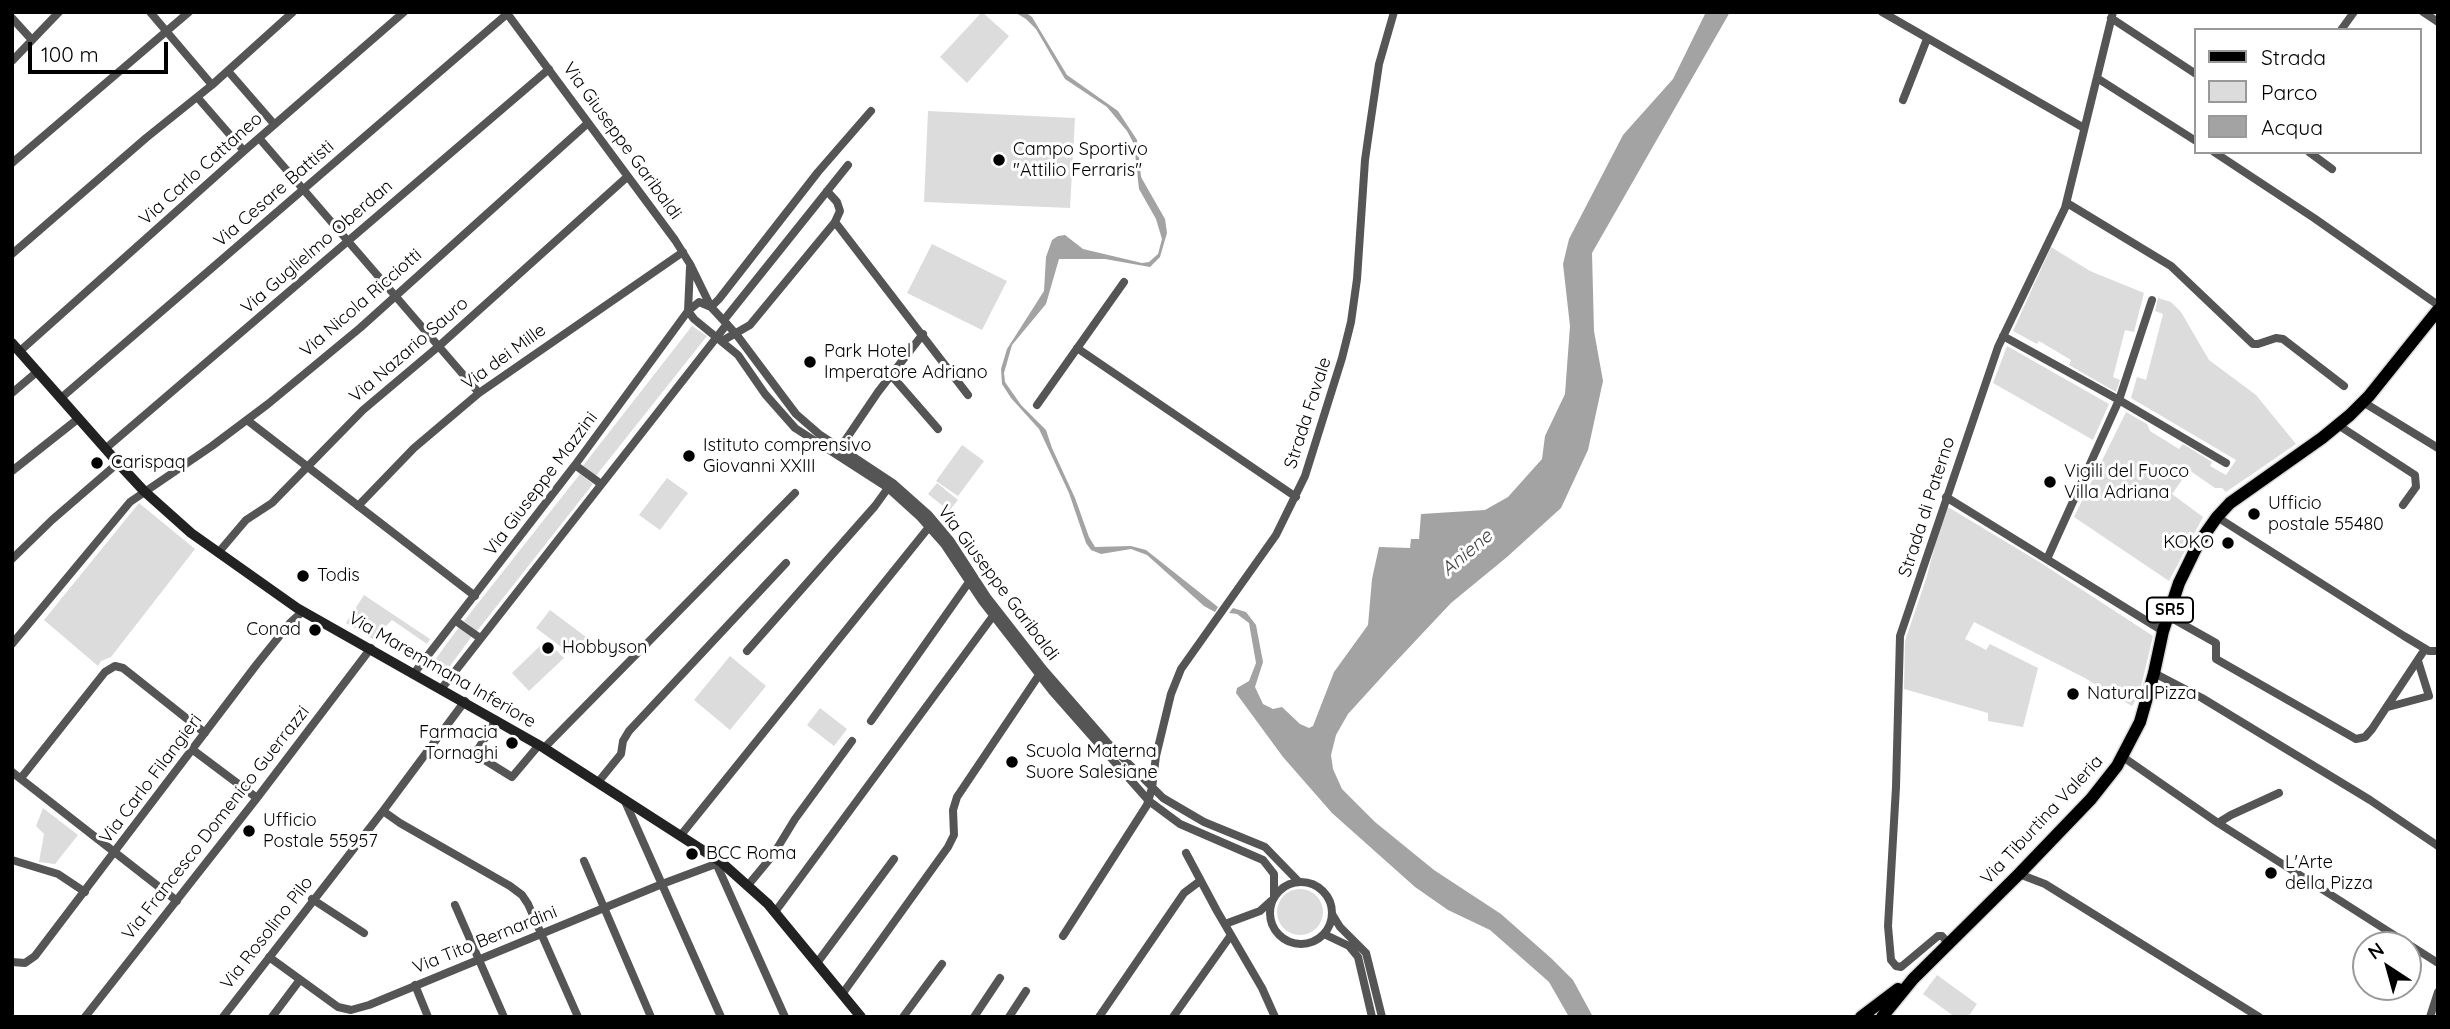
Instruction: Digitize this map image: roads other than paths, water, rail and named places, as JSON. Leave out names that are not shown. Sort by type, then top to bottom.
[{"type":"main road","name":"Via Tiburtina Valeria","points":[[1882,1017],[1913,979],[2091,799],[2123,757],[2140,722],[2163,631],[2186,568],[2198,544],[2217,517],[2232,501],[2338,425],[2363,402],[2438,308]]},
{"type":"main road","name":"Via Maremmana Inferiore","points":[[16,347],[144,491],[218,554],[303,611],[442,688],[599,781],[719,862],[749,884],[775,912],[861,1017]]},
{"type":"main road","name":"Via Tiburtina Valeria","points":[[1861,1017],[1913,979]]},
{"type":"street","points":[[12,61],[59,12]]},
{"type":"street","points":[[149,12],[212,85]]},
{"type":"street","points":[[12,163],[189,12]]},
{"type":"street","points":[[12,254],[146,138],[198,98],[293,12]]},
{"type":"street","name":"Via Carlo Cattaneo","points":[[16,347],[404,12]]},
{"type":"street","name":"Strada Favale","points":[[1063,936],[1149,801],[1156,756],[1171,694],[1179,674],[1276,535],[1296,497],[1310,460],[1344,353],[1351,322],[1357,279],[1365,160],[1382,54],[1394,12]]},
{"type":"street","points":[[1882,12],[2084,128]]},
{"type":"street","points":[[1898,22],[1902,12]]},
{"type":"street","points":[[2342,28],[2354,12]]},
{"type":"street","points":[[2423,12],[2438,22]]},
{"type":"street","name":"Via Giuseppe Garibaldi","points":[[506,13],[683,252],[710,307],[736,334],[800,418],[819,434],[893,483],[936,523],[987,597],[1044,670],[1112,748],[1152,788],[1171,804],[1204,822],[1265,847],[1299,882]]},
{"type":"street","name":"Via Cesare Battisti","points":[[61,398],[506,13]]},
{"type":"street","points":[[2112,15],[2194,73]]},
{"type":"street","name":"Strada di Paterno","points":[[1948,943],[1942,936],[1938,936],[1907,963],[1897,967],[1890,956],[1888,926],[1896,787],[1900,636],[2003,336],[2067,203],[2112,15]]},
{"type":"street","points":[[12,18],[32,40]]},
{"type":"street","points":[[1903,100],[1927,39]]},
{"type":"street","name":"Via Guglielmo Oberdan","points":[[105,449],[548,69]]},
{"type":"street","points":[[228,71],[274,124]]},
{"type":"street","points":[[2097,78],[2194,140]]},
{"type":"street","points":[[198,98],[244,151]]},
{"type":"street","points":[[688,311],[699,302],[710,307],[818,172],[872,111]]},
{"type":"street","name":"Via Nicola Ricciotti","points":[[12,644],[122,510],[144,491],[247,420],[360,328],[588,124]]},
{"type":"street","points":[[259,138],[479,393]]},
{"type":"street","points":[[2217,154],[2304,211],[2438,308]]},
{"type":"street","points":[[2312,154],[2332,169]]},
{"type":"street","points":[[442,688],[601,484],[719,339],[725,322],[848,165]]},
{"type":"street","name":"Via Nazario Sauro","points":[[218,554],[246,520],[270,505],[363,410],[439,346],[627,177]]},
{"type":"street","points":[[719,339],[736,334],[750,325],[835,222],[840,211],[837,202],[827,191]]},
{"type":"street","points":[[2067,203],[2174,268],[2253,344],[2283,339],[2344,386]]},
{"type":"street","points":[[835,222],[968,395]]},
{"type":"street","name":"Via dei Mille","points":[[358,506],[414,448],[479,393],[683,252]]},
{"type":"street","points":[[690,264],[688,311],[719,339]]},
{"type":"street","points":[[1037,405],[1124,282]]},
{"type":"street","points":[[2047,559],[2119,400],[2152,300]]},
{"type":"street","name":"Via Giuseppe Mazzini","points":[[415,673],[575,465],[688,311]]},
{"type":"street","points":[[840,448],[923,334]]},
{"type":"street","points":[[2003,336],[2226,463]]},
{"type":"street","name":"Via Giuseppe Garibaldi","points":[[719,339],[732,349],[765,394],[795,428],[888,488],[929,527],[944,544],[993,616],[1040,675],[1149,801],[1180,824],[1265,862],[1274,874],[1273,898]]},
{"type":"street","points":[[1077,348],[1296,497]]},
{"type":"street","points":[[12,393],[38,371]]},
{"type":"street","points":[[891,375],[938,429]]},
{"type":"street","points":[[2363,402],[2438,448]]},
{"type":"street","points":[[12,471],[79,418]]},
{"type":"street","points":[[247,420],[475,596]]},
{"type":"street","points":[[2338,425],[2415,475],[2416,487],[2403,505]]},
{"type":"street","points":[[12,559],[118,463]]},
{"type":"street","points":[[575,465],[601,484]]},
{"type":"street","points":[[747,651],[888,488]]},
{"type":"street","points":[[496,720],[475,754],[512,777],[795,493]]},
{"type":"street","points":[[1946,497],[2163,631]]},
{"type":"street","points":[[2217,517],[2425,649],[2438,651]]},
{"type":"street","points":[[681,835],[929,527]]},
{"type":"street","points":[[599,781],[620,756],[624,738],[629,731],[786,563]]},
{"type":"street","points":[[871,721],[968,582]]},
{"type":"street","name":"Via Carlo Filangieri","points":[[12,962],[23,964],[35,956],[116,853],[257,664],[303,611]]},
{"type":"street","points":[[775,912],[993,616]]},
{"type":"street","points":[[2168,616],[2216,643],[2216,659],[2353,738],[2362,738],[2372,730],[2425,649]]},
{"type":"street","points":[[456,621],[480,638]]},
{"type":"street","name":"Via Francesco Domenico Guerrazzi","points":[[85,1017],[257,798],[370,648]]},
{"type":"street","points":[[2418,661],[2430,696],[2438,701]]},
{"type":"street","points":[[22,778],[105,672],[114,666],[123,668],[205,733]]},
{"type":"street","points":[[2154,673],[2202,698],[2438,846]]},
{"type":"street","points":[[843,993],[948,847],[954,835],[955,800],[1040,675]]},
{"type":"street","points":[[2388,707],[2430,696]]},
{"type":"street","name":"Via Rosolino Pilo","points":[[223,1017],[465,702]]},
{"type":"street","points":[[749,884],[773,855],[795,819],[852,741]]},
{"type":"street","points":[[193,750],[257,798]]},
{"type":"street","points":[[2123,757],[2218,823],[2438,963]]},
{"type":"street","points":[[12,772],[177,901]]},
{"type":"street","points":[[2218,823],[2279,793]]},
{"type":"street","points":[[622,797],[721,1017]]},
{"type":"street","points":[[383,811],[513,887],[528,904],[578,1017]]},
{"type":"street","points":[[1186,853],[1262,988],[1275,1017]]},
{"type":"street","points":[[817,963],[894,859]]},
{"type":"street","points":[[12,860],[58,874],[85,892]]},
{"type":"street","points":[[584,861],[651,1017]]},
{"type":"street","points":[[719,862],[785,1017]]},
{"type":"street","name":"Via Tito Bernardini","points":[[269,957],[338,1007],[353,1013],[415,985],[719,862]]},
{"type":"street","points":[[2019,874],[2049,886],[2259,1017]]},
{"type":"street","points":[[1099,1017],[1184,893],[1200,881]]},
{"type":"street","points":[[1224,924],[1256,913],[1285,886],[1299,882],[1319,887],[1331,904],[1337,923],[1366,953],[1382,1017]]},
{"type":"street","points":[[1270,923],[1273,898]]},
{"type":"street","points":[[312,899],[365,933]]},
{"type":"street","points":[[455,905],[504,1017]]},
{"type":"street","points":[[1256,913],[1266,917],[1281,937],[1296,944],[1315,940],[1324,934],[1332,914]]},
{"type":"street","points":[[1324,934],[1349,946],[1358,957],[1372,1017]]},
{"type":"street","points":[[1173,1017],[1231,935]]},
{"type":"street","points":[[903,1017],[943,964]]},
{"type":"street","points":[[974,1017],[1000,978]]},
{"type":"street","points":[[272,1017],[299,981]]},
{"type":"street","points":[[415,985],[428,1017]]},
{"type":"street","points":[[1009,1017],[1026,991]]},
{"type":"street","points":[[2430,1017],[2438,992]]},
{"type":"water","points":[[996,12],[1025,12],[1032,17],[1067,75],[1118,111],[1137,140],[1141,177],[1165,219],[1167,233],[1160,257],[1150,267],[1105,259],[1059,259],[1046,304],[1012,345],[1004,373],[1005,382],[1021,405],[1046,430],[1095,547],[1131,546],[1146,550],[1218,607],[1215,612],[1204,606],[1147,555],[1131,549],[1101,554],[1091,550],[1086,543],[1069,493],[1039,429],[1002,384],[1001,369],[1007,349],[1044,291],[1046,257],[1052,240],[1065,235],[1083,249],[1142,263],[1149,262],[1158,254],[1162,239],[1156,219],[1139,189],[1134,144],[1127,131],[1107,107],[1065,79],[1036,29],[1026,19],[1016,13]]},
{"type":"water","name":"Aniene","points":[[1706,12],[1730,12],[1592,253],[1594,331],[1603,381],[1588,450],[1561,508],[1451,603],[1388,670],[1348,714],[1336,735],[1331,755],[1333,769],[1342,789],[1375,822],[1434,870],[1501,914],[1573,980],[1593,1017],[1569,1017],[1549,982],[1490,930],[1448,910],[1415,887],[1332,813],[1283,757],[1236,693],[1237,688],[1249,681],[1256,663],[1249,623],[1237,614],[1229,613],[1233,608],[1246,612],[1256,625],[1263,662],[1255,687],[1263,704],[1273,709],[1282,707],[1300,724],[1309,728],[1313,726],[1334,672],[1368,625],[1372,579],[1379,547],[1410,548],[1411,539],[1419,539],[1421,514],[1485,510],[1508,497],[1542,459],[1545,436],[1565,394],[1570,326],[1563,264],[1569,239],[1623,135],[1673,79]]},
{"type":"place","name":"Campo Sportivo \"Attilio Ferraris\"","points":[[999,160]]},
{"type":"place","name":"Park Hotel Imperatore Adriano","points":[[810,362]]},
{"type":"place","name":"Istituto comprensivo Giovanni XXIII","points":[[689,456]]},
{"type":"place","name":"Carispaq","points":[[97,463]]},
{"type":"place","name":"Vigili del Fuoco Villa Adriana","points":[[2050,482]]},
{"type":"place","name":"Ufficio postale 55480","points":[[2254,514]]},
{"type":"place","name":"KOKO","points":[[2228,543]]},
{"type":"place","name":"Todis","points":[[303,576]]},
{"type":"place","name":"Conad","points":[[315,630]]},
{"type":"place","name":"Hobbyson","points":[[548,648]]},
{"type":"place","name":"Natural Pizza","points":[[2073,694]]},
{"type":"place","name":"Farmacia Tornaghi","points":[[512,743]]},
{"type":"place","name":"Scuola Materna Suore Salesiane","points":[[1012,762]]},
{"type":"place","name":"Ufficio Postale 55957","points":[[249,831]]},
{"type":"place","name":"BCC Roma","points":[[692,854]]},
{"type":"place","name":"L'Arte della Pizza","points":[[2271,873]]}]
